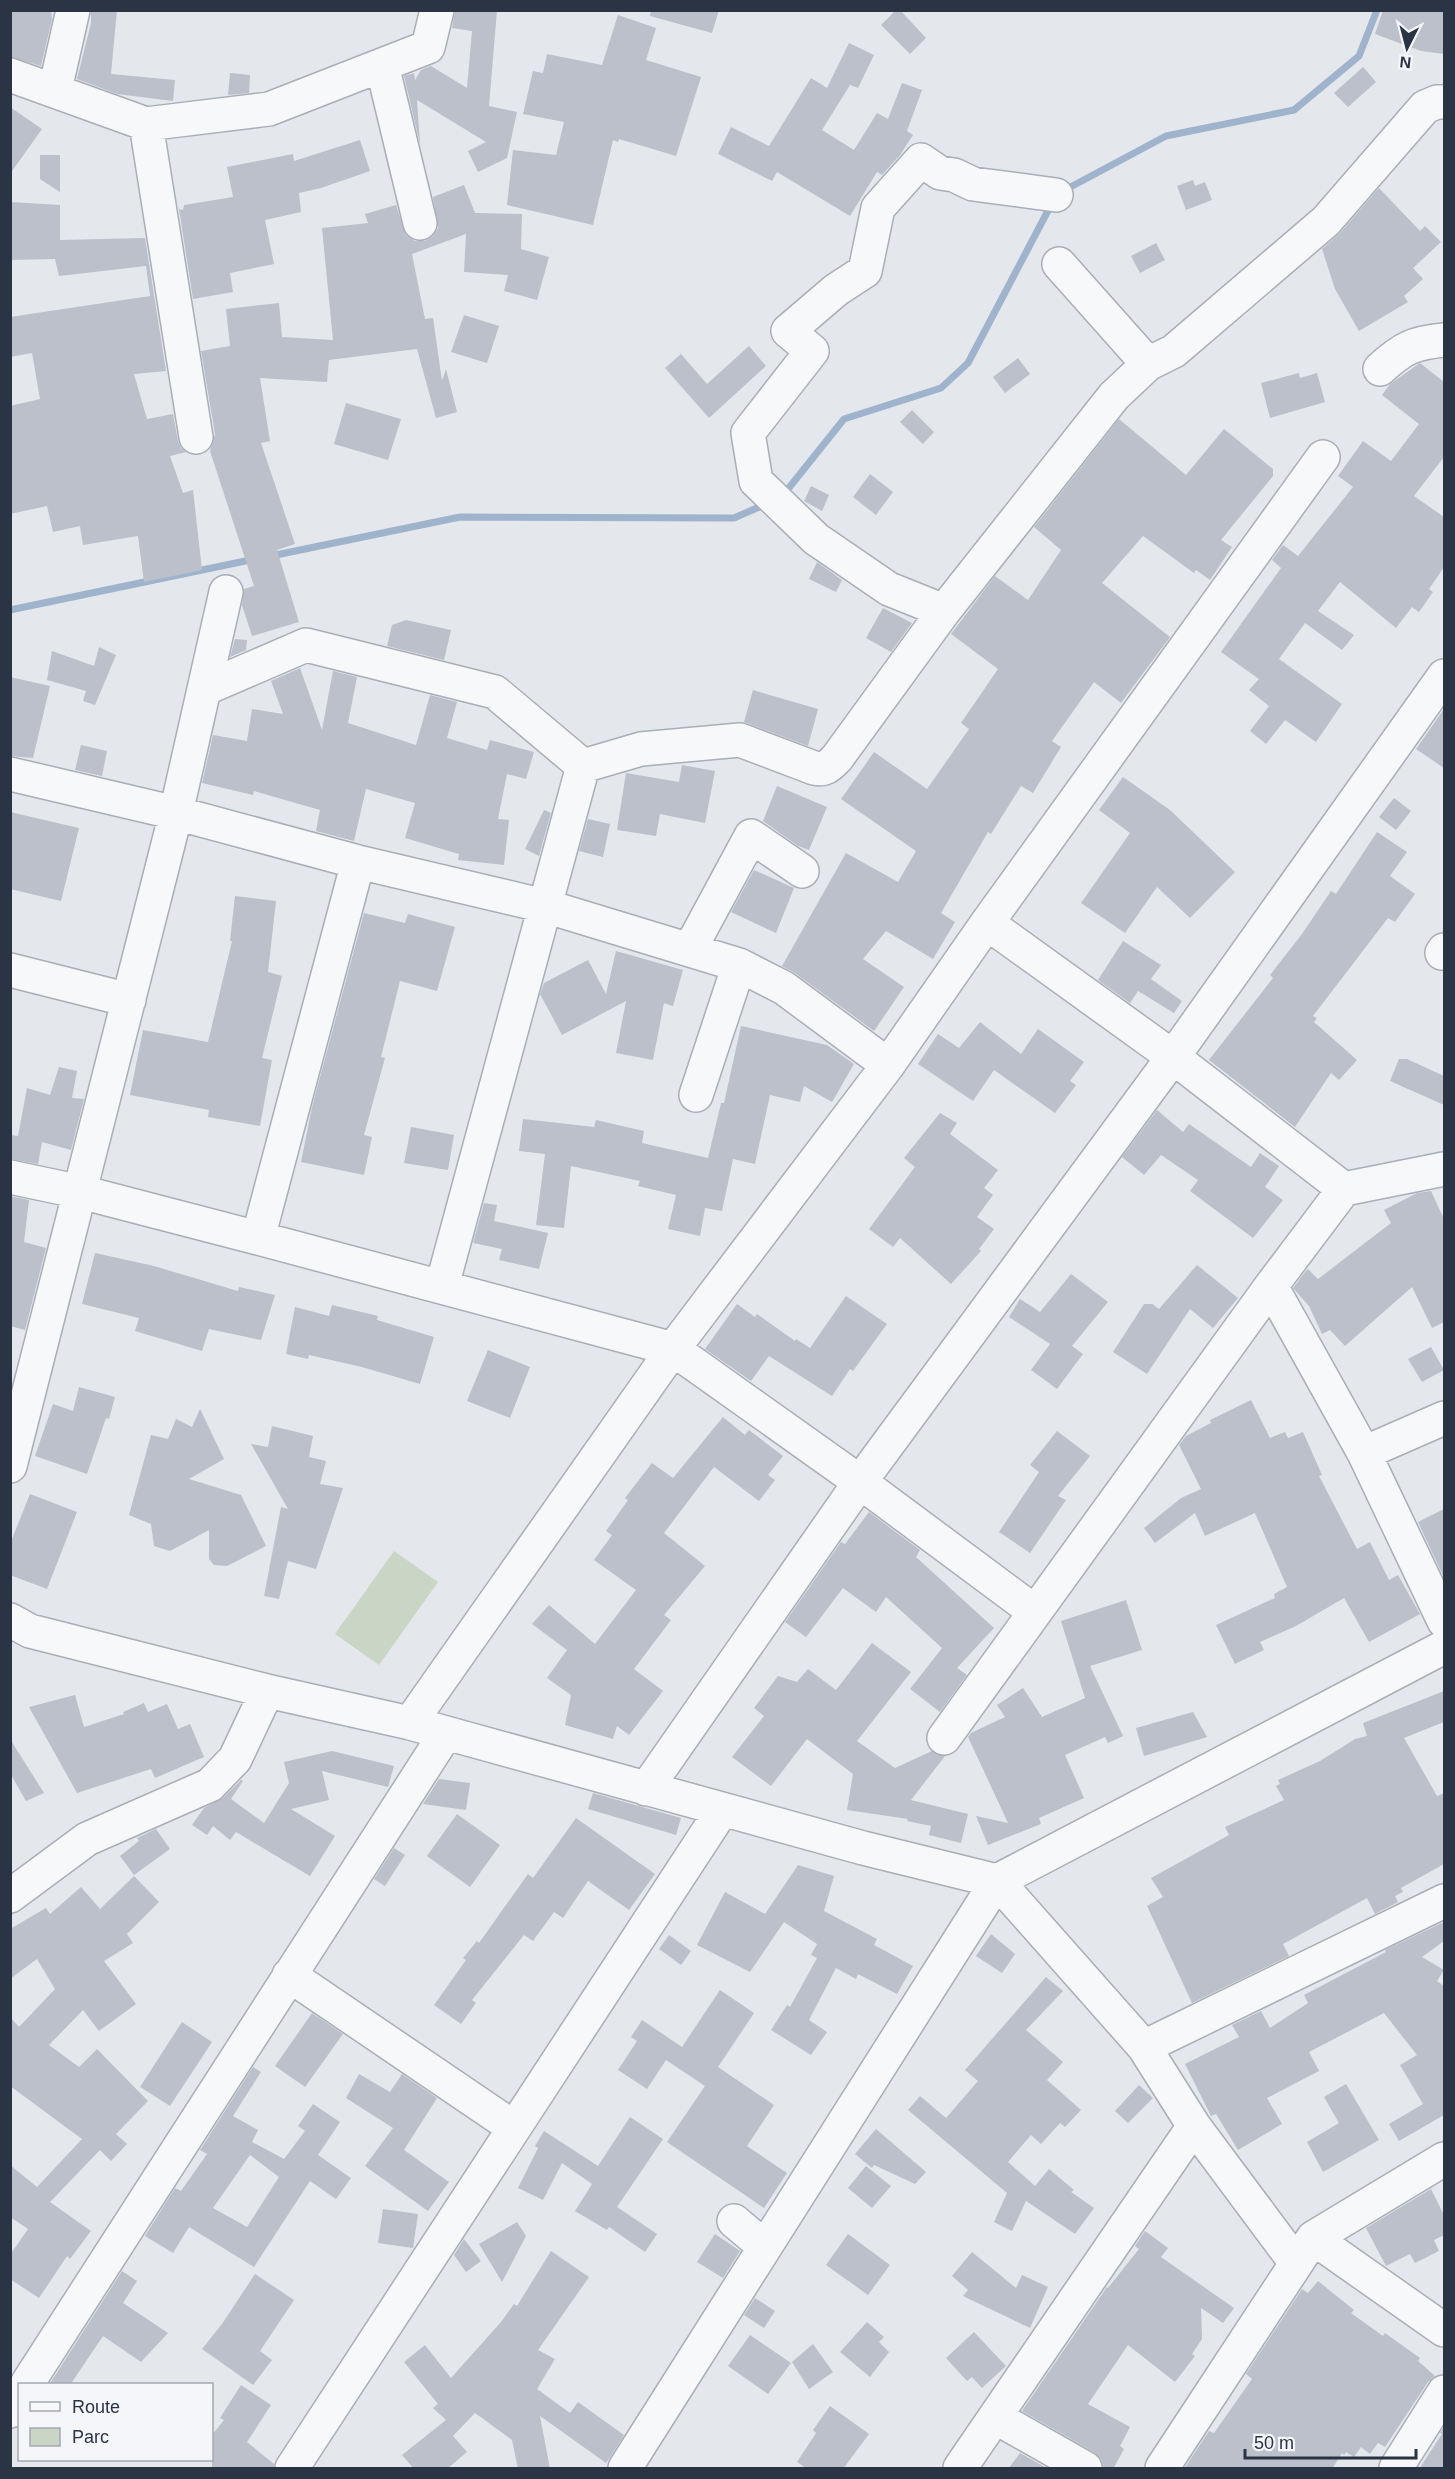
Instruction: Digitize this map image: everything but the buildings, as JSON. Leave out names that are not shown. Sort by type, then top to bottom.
[{"type":"street","points":[[55,90],[73,10]]},
{"type":"street","points":[[10,75],[146,124],[269,109],[428,47],[436,10]]},
{"type":"street","points":[[382,65],[420,223]]},
{"type":"street","points":[[583,766],[641,749],[740,740],[814,768],[821,770],[828,767],[837,758],[944,611],[1114,396],[1149,364],[1174,351],[1326,221],[1425,107],[1444,102]]},
{"type":"street","points":[[146,124],[196,437]]},
{"type":"street","points":[[944,611],[889,589],[816,539],[756,481],[748,433],[812,351],[788,331],[837,290],[865,271],[878,208],[921,160],[940,173],[954,175],[973,184],[1056,195]]},
{"type":"street","points":[[1059,264],[1149,364]]},
{"type":"street","points":[[1380,369],[1400,351],[1420,342],[1444,340]]},
{"type":"street","points":[[410,1723],[673,1349],[888,1065],[987,923],[1323,456]]},
{"type":"street","points":[[10,1466],[176,813],[226,591]]},
{"type":"street","points":[[204,689],[306,645],[495,692],[583,766]]},
{"type":"street","points":[[646,1789],[860,1482],[1173,1057],[1444,676]]},
{"type":"street","points":[[442,1286],[583,766]]},
{"type":"street","points":[[10,774],[176,813],[358,862],[545,906],[739,965],[784,988],[888,1065]]},
{"type":"street","points":[[690,949],[751,836],[802,871]]},
{"type":"street","points":[[258,1238],[358,862]]},
{"type":"street","points":[[987,923],[1173,1057],[1344,1189]]},
{"type":"street","points":[[696,1095],[739,965]]},
{"type":"street","points":[[10,970],[129,1000]]},
{"type":"street","points":[[944,1738],[1271,1286],[1344,1189],[1444,1169]]},
{"type":"street","points":[[10,1178],[81,1192],[673,1349],[860,1482],[1035,1612]]},
{"type":"street","points":[[1271,1286],[1364,1453],[1444,1621]]},
{"type":"street","points":[[1364,1453],[1444,1418]]},
{"type":"street","points":[[10,1620],[30,1631],[267,1691],[410,1723],[863,1848],[997,1881],[1144,2047],[1194,2126],[1305,2250],[1444,2330]]},
{"type":"street","points":[[625,2469],[997,1881],[1444,1647]]},
{"type":"street","points":[[10,1896],[87,1839],[210,1785],[236,1760],[267,1691]]},
{"type":"street","points":[[28,2383],[446,1733]]},
{"type":"street","points":[[292,2469],[722,1809]]},
{"type":"street","points":[[1144,2047],[1444,1901]]},
{"type":"street","points":[[289,1975],[513,2127]]},
{"type":"street","points":[[960,2469],[1194,2126]]},
{"type":"street","points":[[1162,2469],[1305,2250],[1444,2159]]},
{"type":"street","points":[[734,2221],[765,2247]]},
{"type":"street","points":[[1396,2469],[1444,2392]]},
{"type":"street","points":[[995,2417],[1085,2469]]},
{"type":"green space","points":[[394,1551],[438,1582],[379,1665],[335,1634]]},
{"type":"waterway","points":[[1063,191],[1166,136],[1294,110],[1359,56],[1377,10]]},
{"type":"waterway","points":[[784,494],[844,419],[941,388],[968,363],[1052,203]]},
{"type":"waterway","points":[[271,556],[460,517],[734,518],[766,504]]},
{"type":"waterway","points":[[10,610],[255,559]]}]
